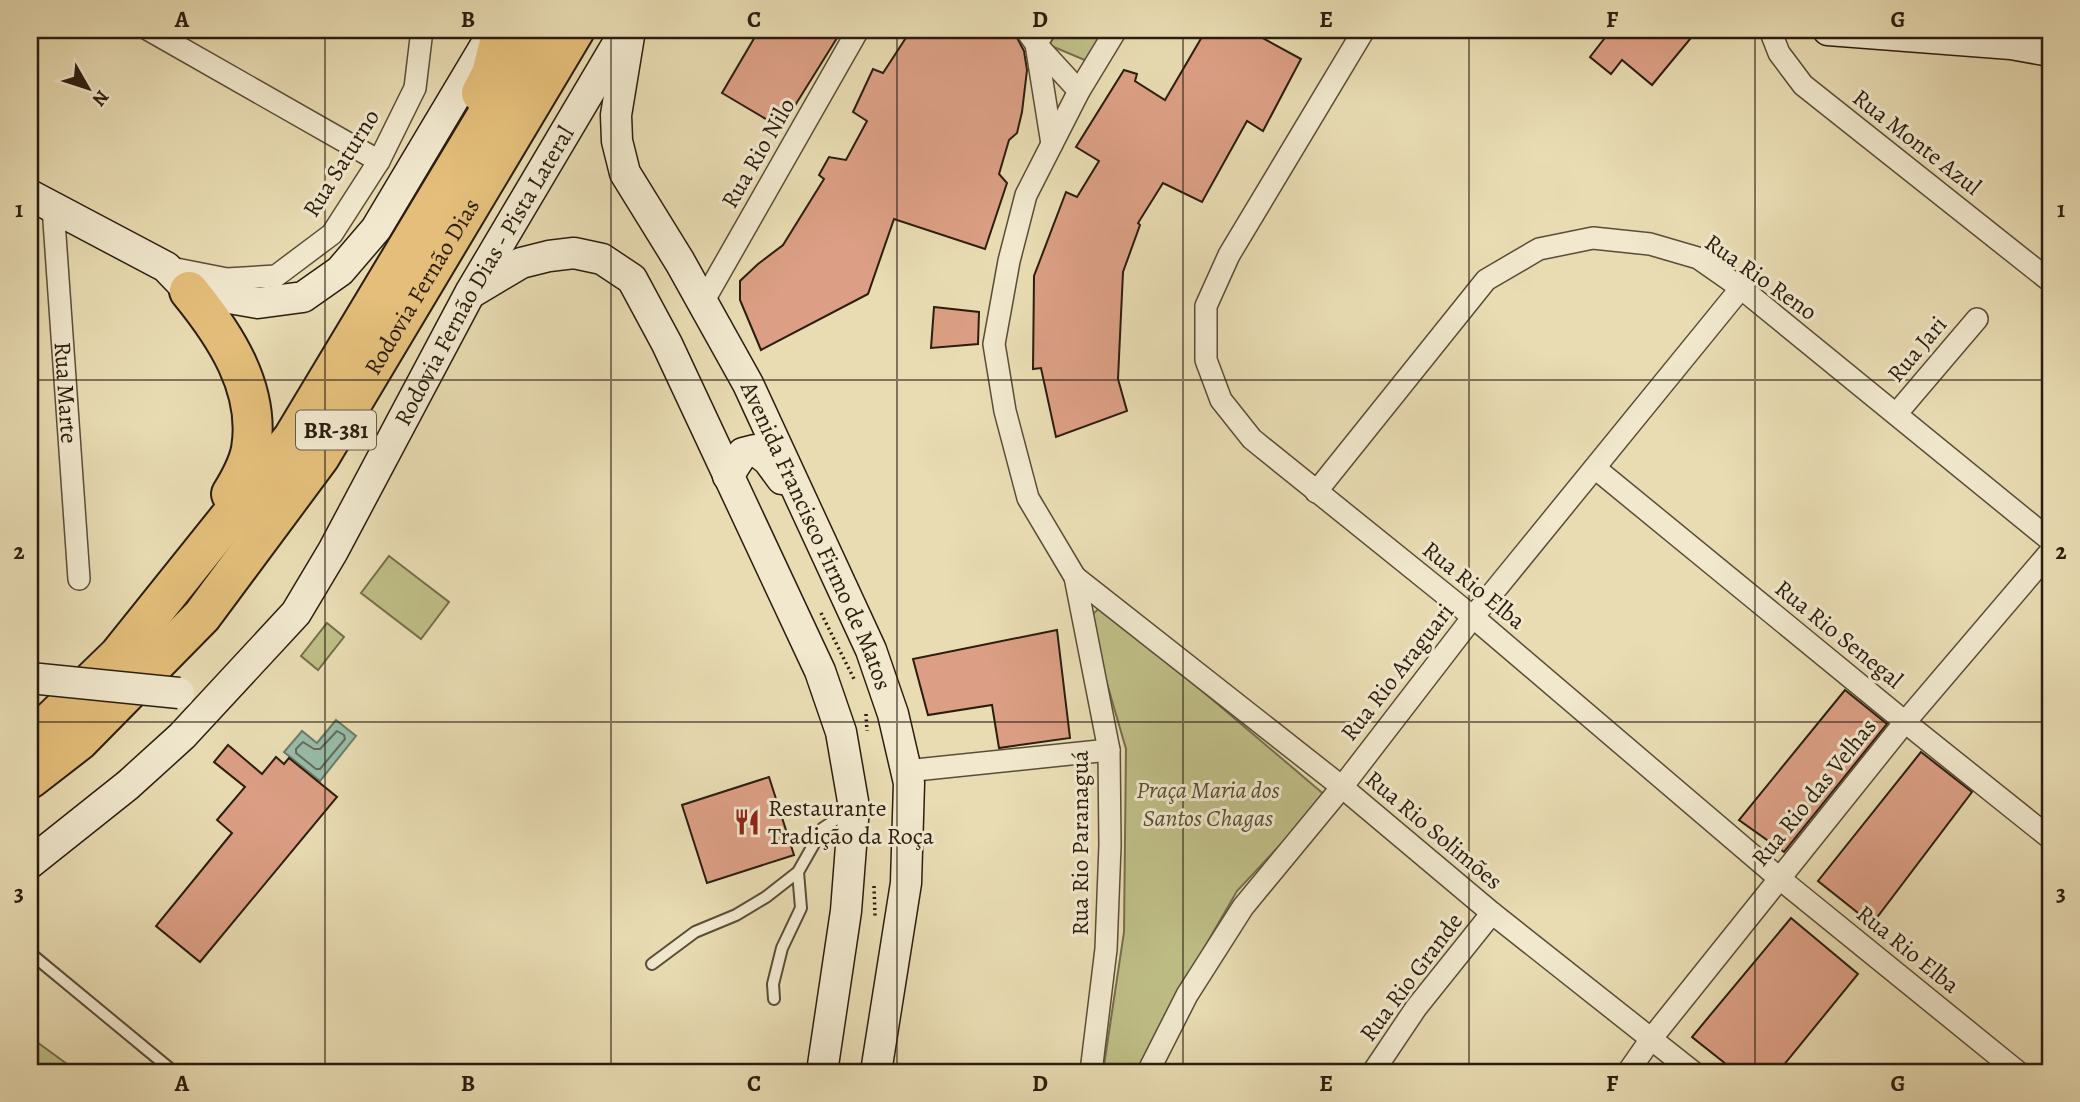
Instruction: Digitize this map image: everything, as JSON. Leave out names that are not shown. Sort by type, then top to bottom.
[{"type":"highway","points":[[396,267],[405,236],[491,74],[502,30]]},
{"type":"highway","name":"Rodovia Fernão Dias","points":[[30,737],[52,720],[119,655],[292,439],[538,30]]},
{"type":"highway","name":"Rodovia Fernão Dias","points":[[30,779],[79,741],[202,616],[320,457],[575,30]]},
{"type":"highway","points":[[119,655],[124,640],[228,501],[241,478],[251,451],[249,392],[218,327],[178,279]]},
{"type":"street","points":[[149,30],[379,161]]},
{"type":"street","name":"Rua Saturno","points":[[178,279],[276,276],[332,234],[379,161],[415,88],[422,30]]},
{"type":"street","points":[[178,279],[258,303],[303,297],[340,271],[376,229],[495,30]]},
{"type":"street","name":"Rodovia Fernão Dias - Pista Lateral","points":[[252,662],[296,613],[333,551],[470,293],[628,30]]},
{"type":"street","name":"Avenida Francisco Firmo de Matos","points":[[628,30],[616,115],[617,141],[625,173],[748,384],[871,650],[893,714],[909,783],[906,883],[876,1072]]},
{"type":"street","name":"Rua Rio Nilo","points":[[703,303],[858,30]]},
{"type":"street","name":"Rua Rio Paranaguá","points":[[1091,1072],[1106,949],[1110,845],[1109,750],[1074,577],[1028,498],[1005,411],[994,344],[1009,261],[1026,195],[1079,90],[1116,30]]},
{"type":"street","name":"Rua Rio Elba","points":[[1364,30],[1229,255],[1206,306],[1206,360],[1221,400],[1252,439],[1473,617],[1779,878],[2018,1072]]},
{"type":"street","name":"Rua Monte Azul","points":[[1770,30],[1779,53],[1803,86],[2050,281]]},
{"type":"street","points":[[1828,30],[2011,44],[2050,51]]},
{"type":"street","points":[[1036,34],[1079,90]]},
{"type":"street","points":[[1036,34],[1052,144]]},
{"type":"street","name":"Rua Marte","points":[[41,201],[178,279]]},
{"type":"street","name":"Rua Marte","points":[[41,201],[79,579]]},
{"type":"street","name":"Rua Rio Reno","points":[[1316,492],[1486,280],[1539,249],[1593,238],[1650,244],[1698,258],[1741,288],[2050,540]]},
{"type":"street","name":"Avenida Francisco Firmo de Matos","points":[[470,293],[521,263],[574,253],[602,259],[632,279],[667,344],[820,671],[841,732],[854,807],[846,911],[822,1072]]},
{"type":"street","name":"Rua Rio Araguari","points":[[1148,1072],[1187,995],[1243,907],[1342,787],[1473,617],[1741,288]]},
{"type":"street","name":"Rua Jari","points":[[1897,413],[1977,319]]},
{"type":"street","points":[[728,476],[743,453],[755,450],[768,460],[807,514]]},
{"type":"street","name":"Rua Rio Senegal","points":[[1595,468],[2050,838]]},
{"type":"street","name":"Rua Rio das Velhas","points":[[1628,1072],[1905,722],[2050,552]]},
{"type":"street","name":"Rua Rio Solimões","points":[[1074,577],[1342,787],[1492,914],[1693,1072]]},
{"type":"street","points":[[30,678],[179,693],[203,689],[252,662]]},
{"type":"street","name":"BR-381","points":[[30,863],[137,777],[182,736],[252,662]]},
{"type":"street","points":[[906,771],[1109,750]]},
{"type":"street","name":"Rua Rio Grande","points":[[1373,1072],[1416,1008],[1492,914]]},
{"type":"lane","points":[[652,964],[695,932],[736,915],[799,872],[823,828],[854,807]]},
{"type":"lane","points":[[774,999],[773,984],[782,948],[801,908],[799,872]]},
{"type":"lane","points":[[30,953],[174,1072]]},
{"type":"green space","points":[[1058,30],[1106,30],[1087,61],[1049,45]]},
{"type":"green space","points":[[389,556],[449,602],[421,639],[361,593]]},
{"type":"green space","name":"Praça Maria dos Santos Chagas","points":[[1102,606],[1326,796],[1237,891],[1173,1002],[1141,1072],[1103,1072],[1124,932],[1126,749],[1088,618]]},
{"type":"green space","points":[[327,623],[344,637],[318,670],[301,656]]},
{"type":"green space","points":[[30,1037],[78,1072],[30,1072]]},
{"type":"water","points":[[336,720],[356,736],[320,781],[284,752],[302,731],[317,743]]},
{"type":"building","points":[[759,30],[842,30],[781,128],[722,93]]},
{"type":"building","points":[[911,30],[1013,30],[1024,51],[1027,70],[1022,112],[1017,133],[1009,140],[999,174],[1007,183],[985,249],[894,219],[868,294],[761,350],[740,300],[740,281],[783,245],[824,179],[819,175],[829,157],[846,160],[867,121],[853,112],[873,69],[883,73]]},
{"type":"building","points":[[1206,30],[1248,30],[1301,59],[1263,131],[1247,121],[1202,202],[1163,183],[1138,223],[1140,225],[1123,272],[1118,379],[1127,411],[1056,437],[1041,368],[1033,369],[1034,276],[1066,192],[1077,197],[1099,161],[1076,147],[1124,70],[1137,74],[1135,81],[1165,100]]},
{"type":"building","points":[[1611,30],[1681,30],[1691,38],[1652,85],[1622,60],[1611,74],[1590,57]]},
{"type":"building","points":[[934,307],[979,312],[978,344],[931,348]]},
{"type":"building","points":[[1057,630],[1070,738],[999,748],[992,705],[928,715],[913,659]]},
{"type":"building","points":[[1845,690],[1887,724],[1784,852],[1739,820]]},
{"type":"building","points":[[228,745],[262,774],[276,757],[284,764],[289,758],[337,797],[200,962],[156,926],[232,833],[217,820],[245,787],[214,762]]},
{"type":"building","points":[[1921,752],[1972,792],[1872,924],[1818,881]]},
{"type":"building","points":[[769,777],[794,855],[707,883],[682,805]]},
{"type":"building","points":[[1791,918],[1858,974],[1778,1072],[1736,1072],[1692,1037]]},
{"type":"place","name":"Restaurante Tradição da Roça","points":[[747,822]]}]
